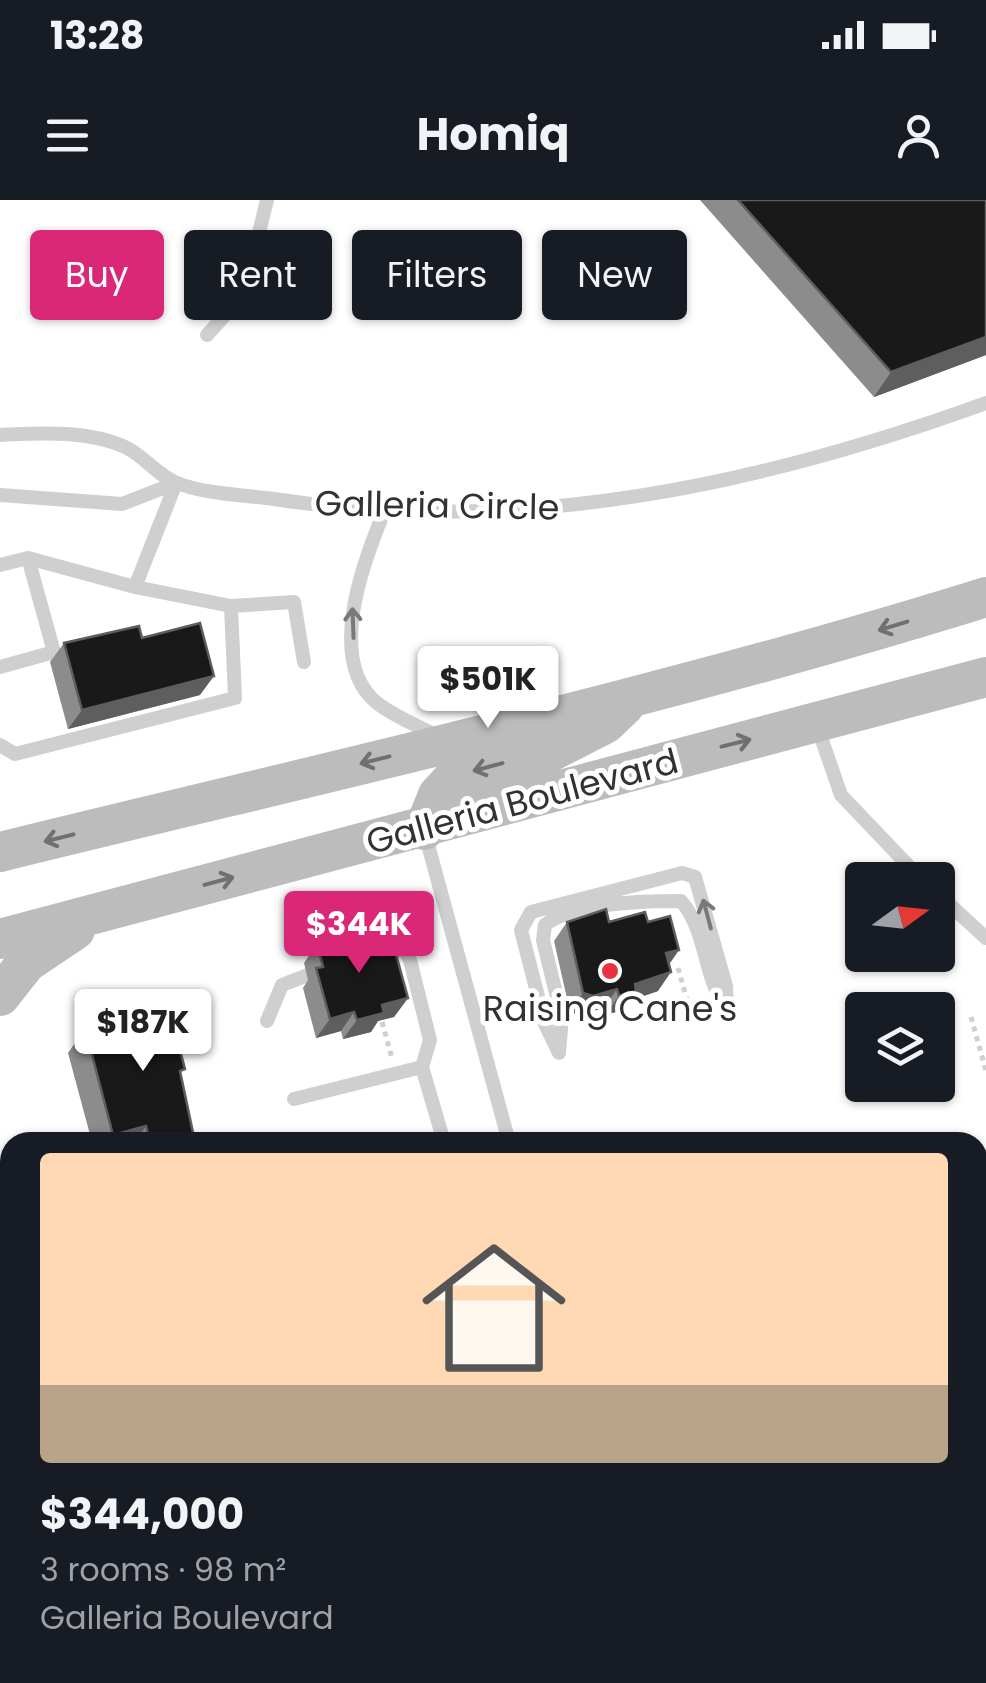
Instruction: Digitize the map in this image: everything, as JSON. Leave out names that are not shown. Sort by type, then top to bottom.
[{"type":"main road","name":"Galleria Boulevard","points":[[0,852],[635,695],[866,635],[986,597]]},
{"type":"main road","name":"Galleria Boulevard","points":[[0,939],[424,830],[558,789],[986,677]]},
{"type":"main road","points":[[424,830],[438,795],[452,780],[578,739],[605,724],[635,695]]},
{"type":"main road","points":[[0,996],[40,952],[125,906]]},
{"type":"lane","points":[[207,335],[244,294],[266,200]]},
{"type":"lane","name":"Galleria Circle","points":[[0,435],[74,435],[126,448],[176,482],[384,512],[518,512],[676,492],[734,479],[986,402]]},
{"type":"lane","points":[[0,495],[122,504],[176,482]]},
{"type":"lane","points":[[135,587],[176,482]]},
{"type":"lane","points":[[384,512],[360,568],[350,615],[362,685],[377,702],[448,742]]},
{"type":"lane","points":[[0,668],[54,652],[28,558]]},
{"type":"lane","points":[[0,565],[28,558],[135,587],[231,606],[294,602],[304,662]]},
{"type":"lane","points":[[0,745],[15,754],[235,698],[231,606]]},
{"type":"lane","points":[[816,722],[841,795],[905,862]]},
{"type":"lane","points":[[424,830],[506,1132]]},
{"type":"lane","points":[[682,873],[694,877],[726,986],[726,1009],[713,990],[692,913],[682,901],[640,905],[622,901],[554,918],[545,925],[543,940],[562,1018],[558,1053],[545,1024],[522,930],[531,912],[682,873]]},
{"type":"lane","points":[[955,910],[986,938]]},
{"type":"lane","points":[[365,958],[396,950],[408,954],[430,1040],[422,1067],[441,1132]]},
{"type":"lane","points":[[267,1021],[282,984],[348,963]]},
{"type":"lane","points":[[294,1099],[422,1067]]},
{"type":"path","points":[[678,968],[692,1018]]},
{"type":"path","points":[[972,1017],[986,1071]]},
{"type":"path","points":[[382,1022],[396,1073]]},
{"type":"path","points":[[170,1046],[202,1037]]},
{"type":"building","points":[[738,200],[986,200],[986,337],[891,372]]},
{"type":"building","points":[[200,623],[214,676],[82,710],[64,643],[139,626],[142,638]]},
{"type":"building","name":"Raising Cane's","points":[[606,909],[609,922],[645,912],[648,922],[670,916],[679,950],[666,953],[671,972],[635,984],[636,991],[619,996],[617,989],[593,996],[583,993],[567,922]]},
{"type":"building","points":[[376,928],[381,950],[394,947],[408,998],[382,1005],[384,1013],[357,1020],[354,1012],[330,1019],[316,968],[323,967],[317,944]]},
{"type":"building","points":[[166,998],[185,1069],[180,1071],[193,1132],[148,1132],[146,1126],[112,1132],[85,1028],[141,1014],[139,1006]]},
{"type":"place","name":"Raising Cane's","points":[[610,971]]}]
